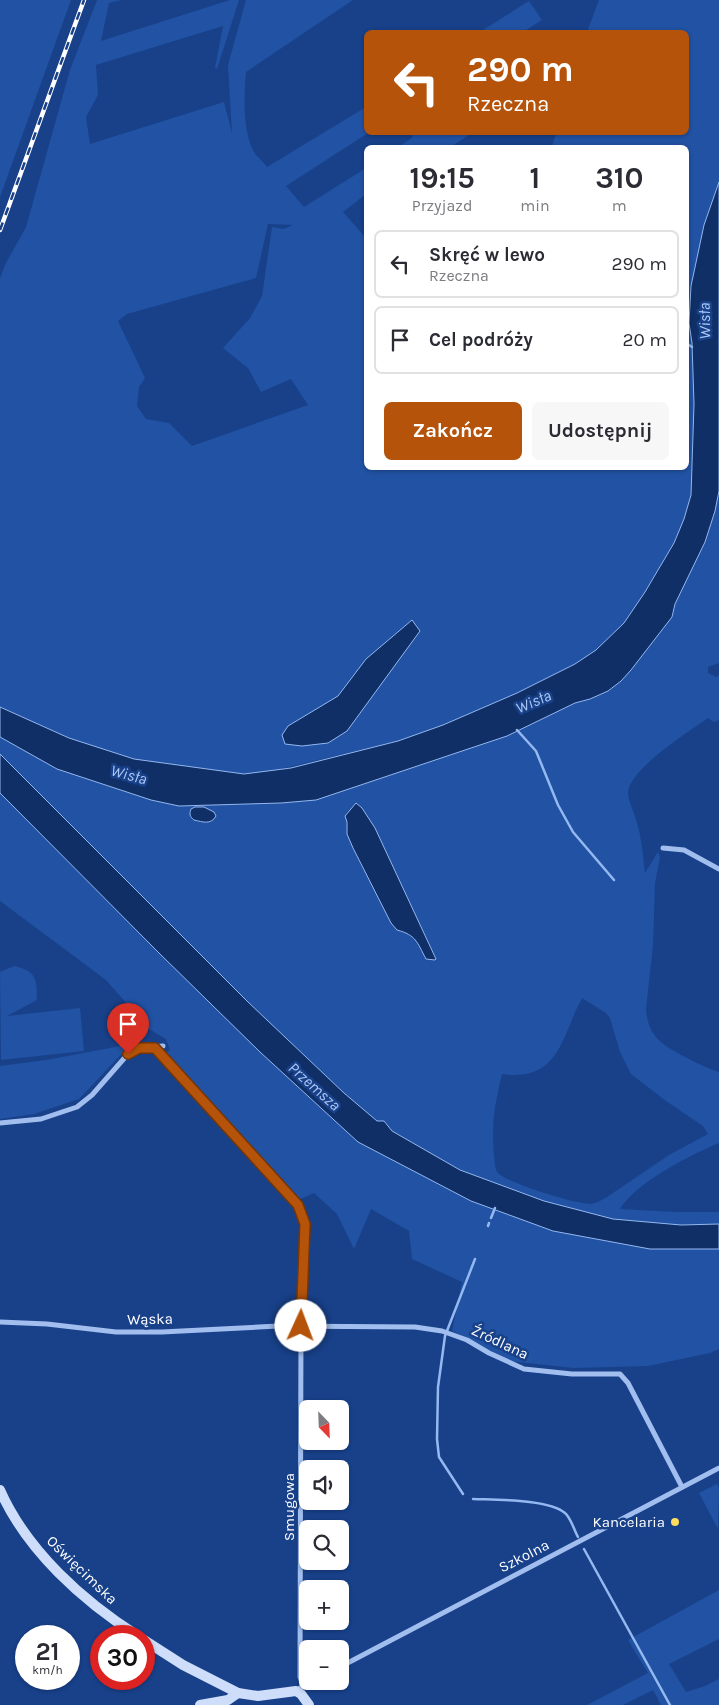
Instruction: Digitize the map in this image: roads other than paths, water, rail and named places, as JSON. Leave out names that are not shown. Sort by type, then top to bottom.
[{"type":"street","points":[[663,848],[684,850],[719,868]]},
{"type":"street","points":[[0,1123],[42,1119],[77,1107],[92,1095],[128,1054],[139,1048],[163,1046]]},
{"type":"street","name":"Smugowa","points":[[155,1048],[298,1205],[305,1224],[301,1326],[300,1640]]},
{"type":"street","name":"Wąska","points":[[0,1322],[47,1324],[116,1332],[301,1326]]},
{"type":"street","name":"Źródlana","points":[[301,1326],[415,1327],[446,1332],[467,1340],[489,1353],[524,1369],[572,1374],[620,1374],[628,1382],[682,1488]]},
{"type":"street","name":"Szkolna","points":[[349,1662],[719,1468]]},
{"type":"street","name":"Oświęcimska","points":[[0,1490],[11,1513],[50,1564],[121,1625]]},
{"type":"street","points":[[155,1647],[183,1665],[238,1693],[258,1696],[299,1689]]},
{"type":"street","points":[[299,1690],[309,1705]]},
{"type":"street","points":[[200,1705],[228,1700],[238,1693]]},
{"type":"water","name":"Wisła","points":[[719,182],[719,491],[705,542],[675,604],[672,617],[621,681],[608,691],[575,703],[507,736],[316,800],[179,806],[151,800],[57,769],[0,737],[0,707],[69,738],[134,759],[244,774],[291,768],[398,741],[443,725],[517,693],[575,664],[596,650],[624,623],[645,592],[674,543],[691,495],[694,404],[692,343],[689,323],[691,286],[704,225]]},
{"type":"water","points":[[412,620],[420,631],[347,731],[328,743],[302,746],[285,744],[282,735],[288,726],[338,696],[366,659]]},
{"type":"water","name":"Przemsza","points":[[0,754],[248,1002],[344,1093],[377,1121],[384,1121],[392,1131],[460,1170],[544,1201],[613,1219],[681,1225],[719,1224],[719,1249],[650,1249],[553,1231],[471,1201],[358,1142],[260,1052],[0,793]]},
{"type":"water","points":[[356,803],[362,808],[375,828],[435,960],[426,959],[415,940],[408,934],[397,930],[391,923],[353,848],[347,834],[345,816]]},
{"type":"water","points":[[195,807],[204,807],[214,812],[216,816],[209,822],[194,820],[190,812]]},
{"type":"waterway","points":[[517,730],[536,751],[558,805],[573,832],[614,880]]},
{"type":"waterway","points":[[491,1218],[495,1208]]},
{"type":"waterway","points":[[463,1494],[439,1457],[437,1439],[438,1387],[445,1336],[475,1259]]},
{"type":"waterway","points":[[473,1499],[521,1501],[557,1508],[567,1515],[578,1537]]},
{"type":"waterway","points":[[584,1549],[670,1705]]},
{"type":"railway","points":[[0,230],[84,0]]},
{"type":"place","name":"Kancelaria","points":[[675,1522]]}]
